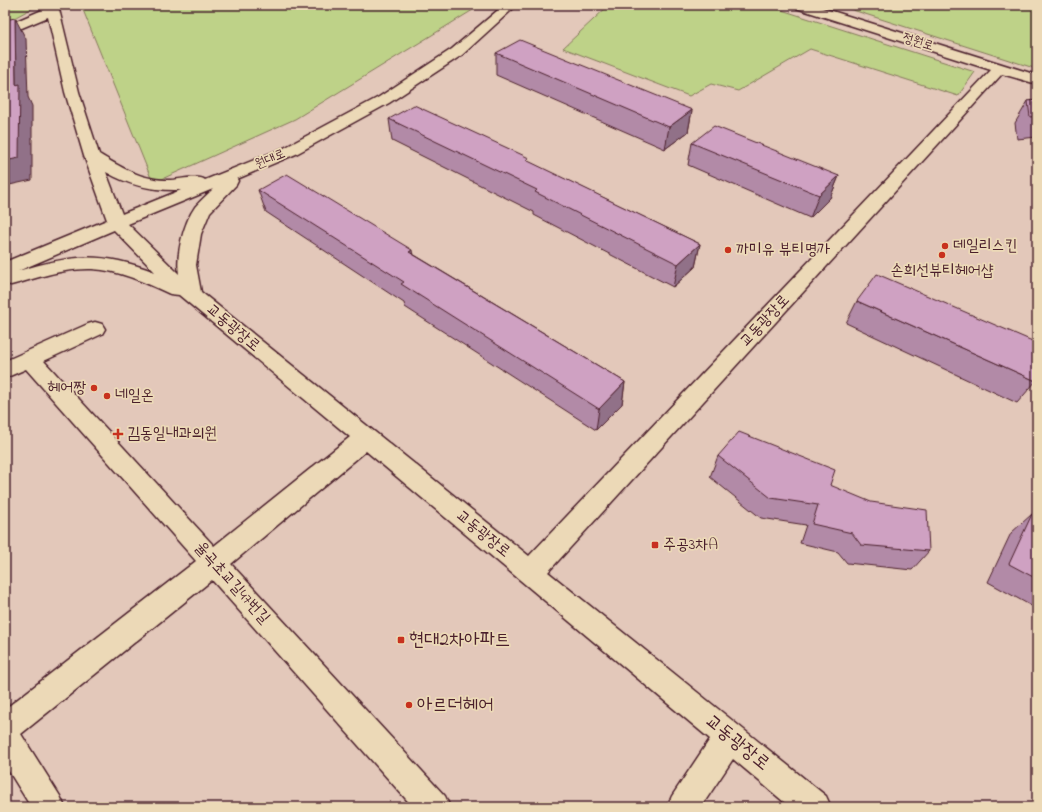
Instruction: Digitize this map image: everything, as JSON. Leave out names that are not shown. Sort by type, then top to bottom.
[{"type":"street","name":"원대로","points":[[5,269],[290,151],[384,100],[457,52],[511,5]]},
{"type":"street","name":"정원로","points":[[800,5],[1037,80]]},
{"type":"street","points":[[5,31],[53,7]]},
{"type":"street","name":"교동광장로","points":[[53,7],[72,92],[92,156],[117,223],[169,276],[814,807]]},
{"type":"street","name":"교동광장로","points":[[530,573],[1000,68]]},
{"type":"street","points":[[92,156],[120,174],[138,182],[155,185],[194,183],[240,172]]},
{"type":"street","points":[[192,295],[187,265],[192,234],[202,210],[210,200],[240,172]]},
{"type":"street","points":[[5,280],[63,266],[82,263],[104,264],[149,278],[192,295]]},
{"type":"street","points":[[5,370],[30,360],[95,329]]},
{"type":"street","name":"율곡초교길47번길","points":[[30,360],[434,807]]},
{"type":"street","points":[[5,728],[213,562],[365,438]]},
{"type":"street","points":[[5,737],[49,807]]},
{"type":"street","points":[[683,807],[729,737]]},
{"type":"green space","points":[[5,5],[38,5],[5,23]]},
{"type":"green space","points":[[81,5],[481,5],[295,119],[153,183]]},
{"type":"green space","points":[[609,5],[766,5],[975,72],[958,96],[810,49],[738,91],[711,84],[689,96],[563,48]]},
{"type":"green space","points":[[837,5],[1037,5],[1037,69]]},
{"type":"building","points":[[15,18],[16,85],[20,84],[19,158],[5,161],[5,20]]},
{"type":"building","points":[[520,40],[692,110],[669,127],[496,53]]},
{"type":"building","points":[[1037,100],[1037,116],[1030,117],[1028,101]]},
{"type":"building","points":[[414,105],[529,158],[526,160],[700,244],[678,264],[535,192],[537,190],[389,119]]},
{"type":"building","points":[[714,126],[839,176],[819,195],[692,143]]},
{"type":"building","points":[[287,174],[412,250],[409,252],[625,382],[599,409],[401,284],[404,282],[258,190]]},
{"type":"building","points":[[877,274],[1037,343],[1036,381],[857,301]]},
{"type":"building","points":[[739,432],[835,470],[830,485],[871,502],[927,510],[929,551],[861,545],[852,533],[812,524],[818,505],[771,498],[718,456]]},
{"type":"building","points":[[1032,514],[1037,516],[1037,579],[1009,564]]},
{"type":"place","name":"데일리스킨","points":[[945,246]]},
{"type":"place","name":"까미유 뷰티명가","points":[[728,250]]},
{"type":"place","name":"손희선뷰티헤어샵","points":[[942,255]]},
{"type":"place","name":"헤어짱","points":[[94,388]]},
{"type":"place","name":"네일온","points":[[107,396]]},
{"type":"place","name":"김동일내과의원","points":[[118,434]]},
{"type":"place","name":"주공3차A","points":[[655,545]]},
{"type":"place","name":"현대2차아파트","points":[[401,640]]},
{"type":"place","name":"아르더헤어","points":[[409,705]]}]
